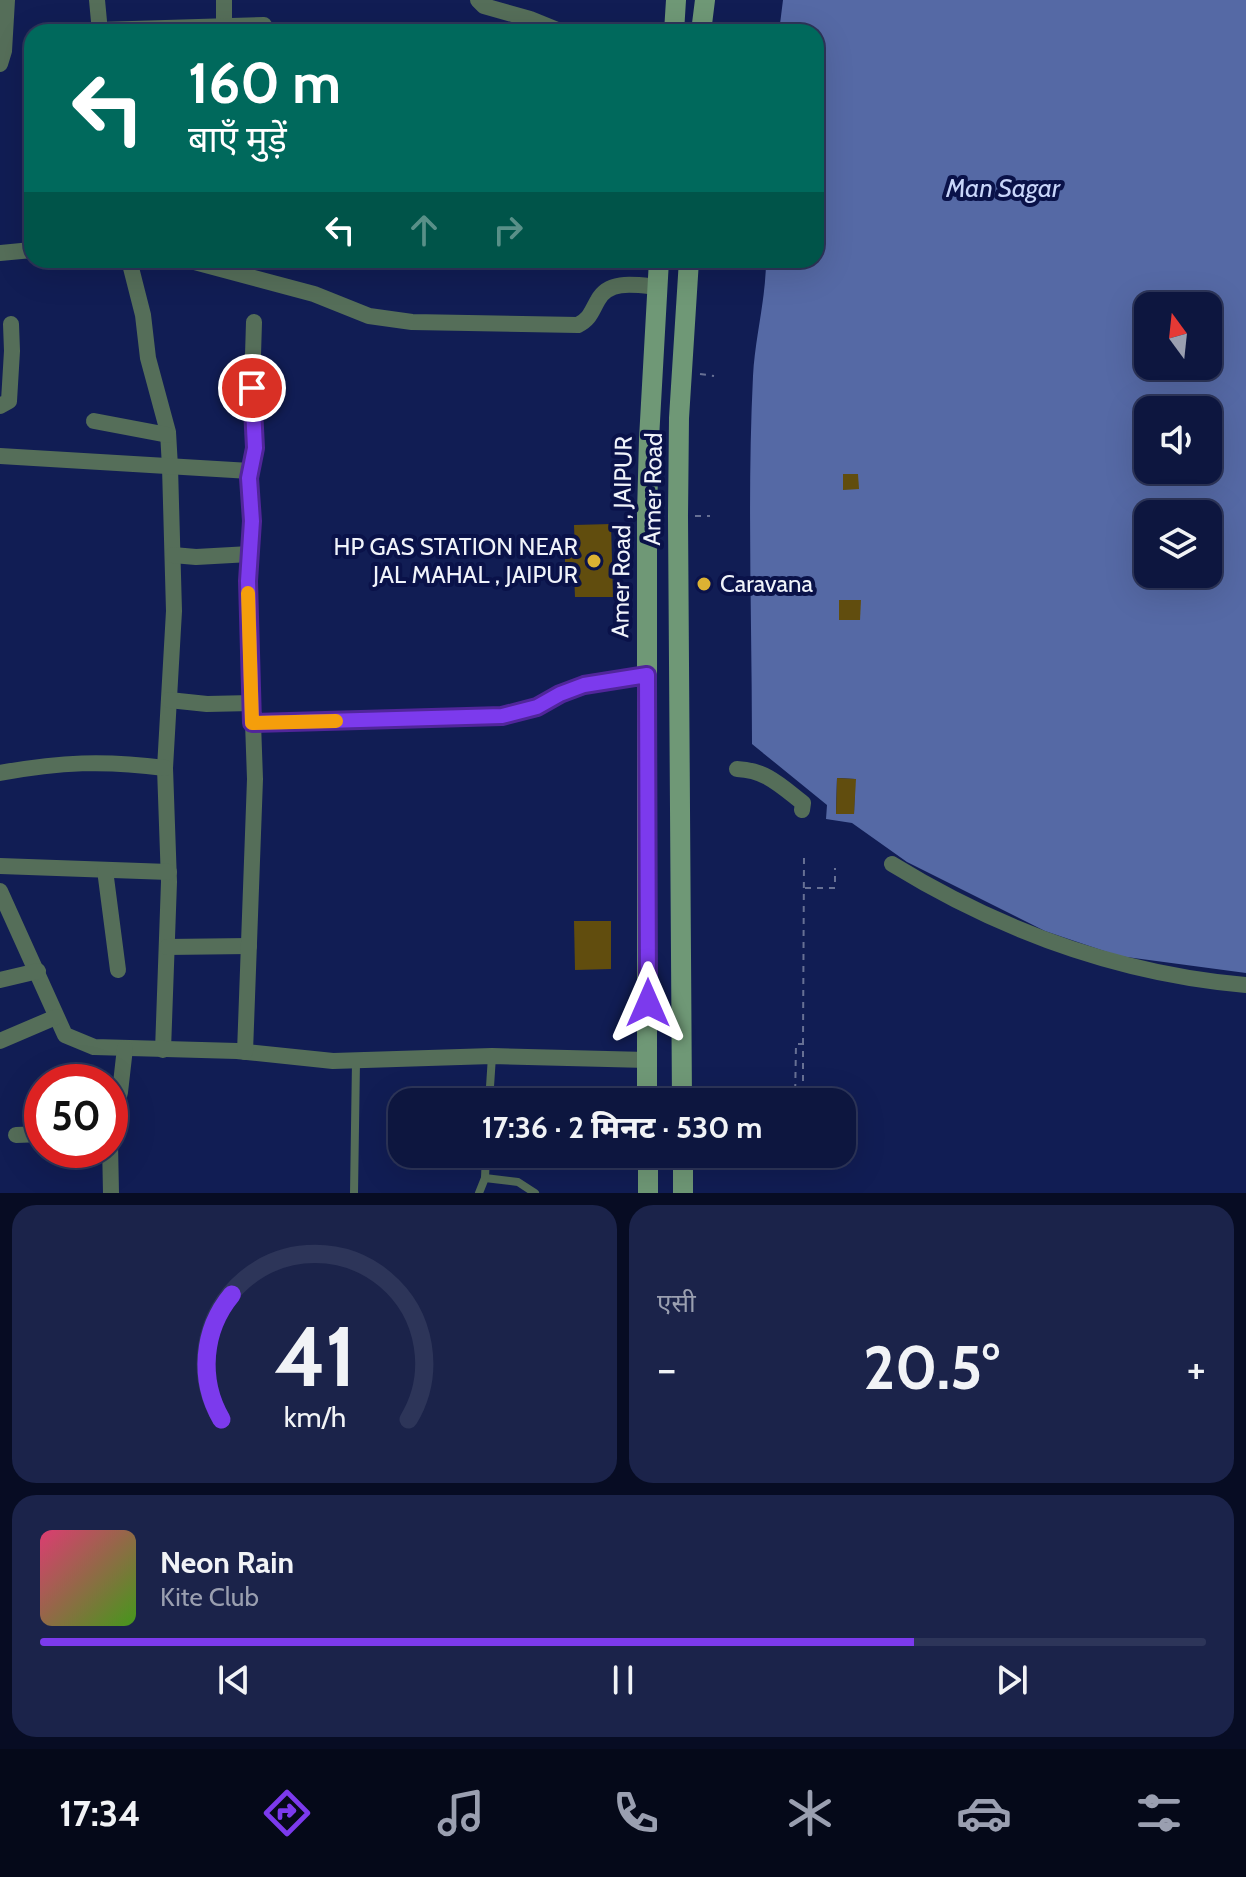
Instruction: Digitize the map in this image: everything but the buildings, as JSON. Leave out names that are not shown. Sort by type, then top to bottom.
[{"type":"main road","points":[[674,24],[676,0]]},
{"type":"main road","points":[[702,24],[705,0]]},
{"type":"main road","name":"Amer Road , JAIPUR","points":[[647,1088],[649,439],[659,268]]},
{"type":"main road","name":"Amer Road","points":[[682,1088],[678,460],[689,268]]},
{"type":"main road","points":[[647,650],[678,650]]},
{"type":"main road","points":[[648,1168],[648,1193]]},
{"type":"main road","points":[[683,1168],[683,1193]]},
{"type":"street","points":[[0,64],[4,51],[7,0]]},
{"type":"street","points":[[97,0],[99,24]]},
{"type":"street","points":[[224,0],[224,24]]},
{"type":"street","points":[[482,2],[542,24]]},
{"type":"street","points":[[0,253],[24,251]]},
{"type":"street","points":[[131,268],[143,315],[148,358],[168,435],[170,467],[174,611],[165,768],[169,872],[163,1050]]},
{"type":"street","points":[[217,268],[314,294],[369,316],[412,322],[578,325],[591,316],[599,297],[609,288],[619,285],[658,287]]},
{"type":"street","points":[[245,1052],[255,779],[248,581],[250,471],[255,448],[252,388],[254,322]]},
{"type":"street","points":[[0,406],[9,401],[11,324]]},
{"type":"street","points":[[94,421],[168,435]]},
{"type":"street","points":[[0,456],[250,471]]},
{"type":"street","points":[[173,555],[250,554]]},
{"type":"street","points":[[169,700],[207,704],[252,703]]},
{"type":"street","points":[[0,773],[53,763],[119,762],[165,768]]},
{"type":"street","points":[[737,769],[755,770],[768,776],[803,803],[802,810]]},
{"type":"street","points":[[892,864],[958,902],[1059,946],[1144,969],[1246,985]]},
{"type":"street","points":[[0,866],[169,872]]},
{"type":"street","points":[[105,870],[118,970]]},
{"type":"street","points":[[0,891],[65,1035],[94,1047],[245,1052],[333,1061],[492,1056],[647,1060]]},
{"type":"street","points":[[167,947],[249,946]]},
{"type":"street","points":[[0,980],[38,971]]},
{"type":"street","points":[[0,1041],[56,1017]]},
{"type":"street","points":[[123,1064],[125,1048]]},
{"type":"street","points":[[16,1135],[24,1135]]},
{"type":"street","points":[[110,1168],[111,1193]]},
{"type":"lane","points":[[252,723],[502,716],[537,707],[584,685],[647,675]]},
{"type":"lane","points":[[490,1088],[492,1056]]},
{"type":"lane","points":[[354,1193],[356,1061]]},
{"type":"lane","points":[[479,1193],[485,1168]]},
{"type":"lane","points":[[485,1178],[518,1182],[535,1193]]},
{"type":"path","points":[[803,1088],[804,857]]},
{"type":"path","points":[[804,888],[835,888],[835,868]]},
{"type":"path","points":[[795,1088],[796,1044],[803,1044]]},
{"type":"water","name":"Man Sagar","points":[[783,0],[1246,0],[1246,973],[1119,956],[1045,931],[907,862],[852,823],[826,819],[827,805],[752,744],[750,514],[754,361],[765,268],[824,268],[824,24],[780,24]],"holes":[[[839,600],[860,601],[860,620],[839,620]],[[837,778],[855,779],[854,814],[836,813]]]},
{"type":"slow traffic","points":[[248,593],[252,723],[336,721]]},
{"type":"place","name":"HP GAS STATION NEAR JAL MAHAL , JAIPUR","points":[[594,561]]},
{"type":"place","name":"Caravana","points":[[704,584]]},
{"type":"route","points":[[252,388],[255,448],[249,478],[252,521],[248,581],[252,723],[502,716],[537,707],[584,685],[647,675],[648,1003]]}]
